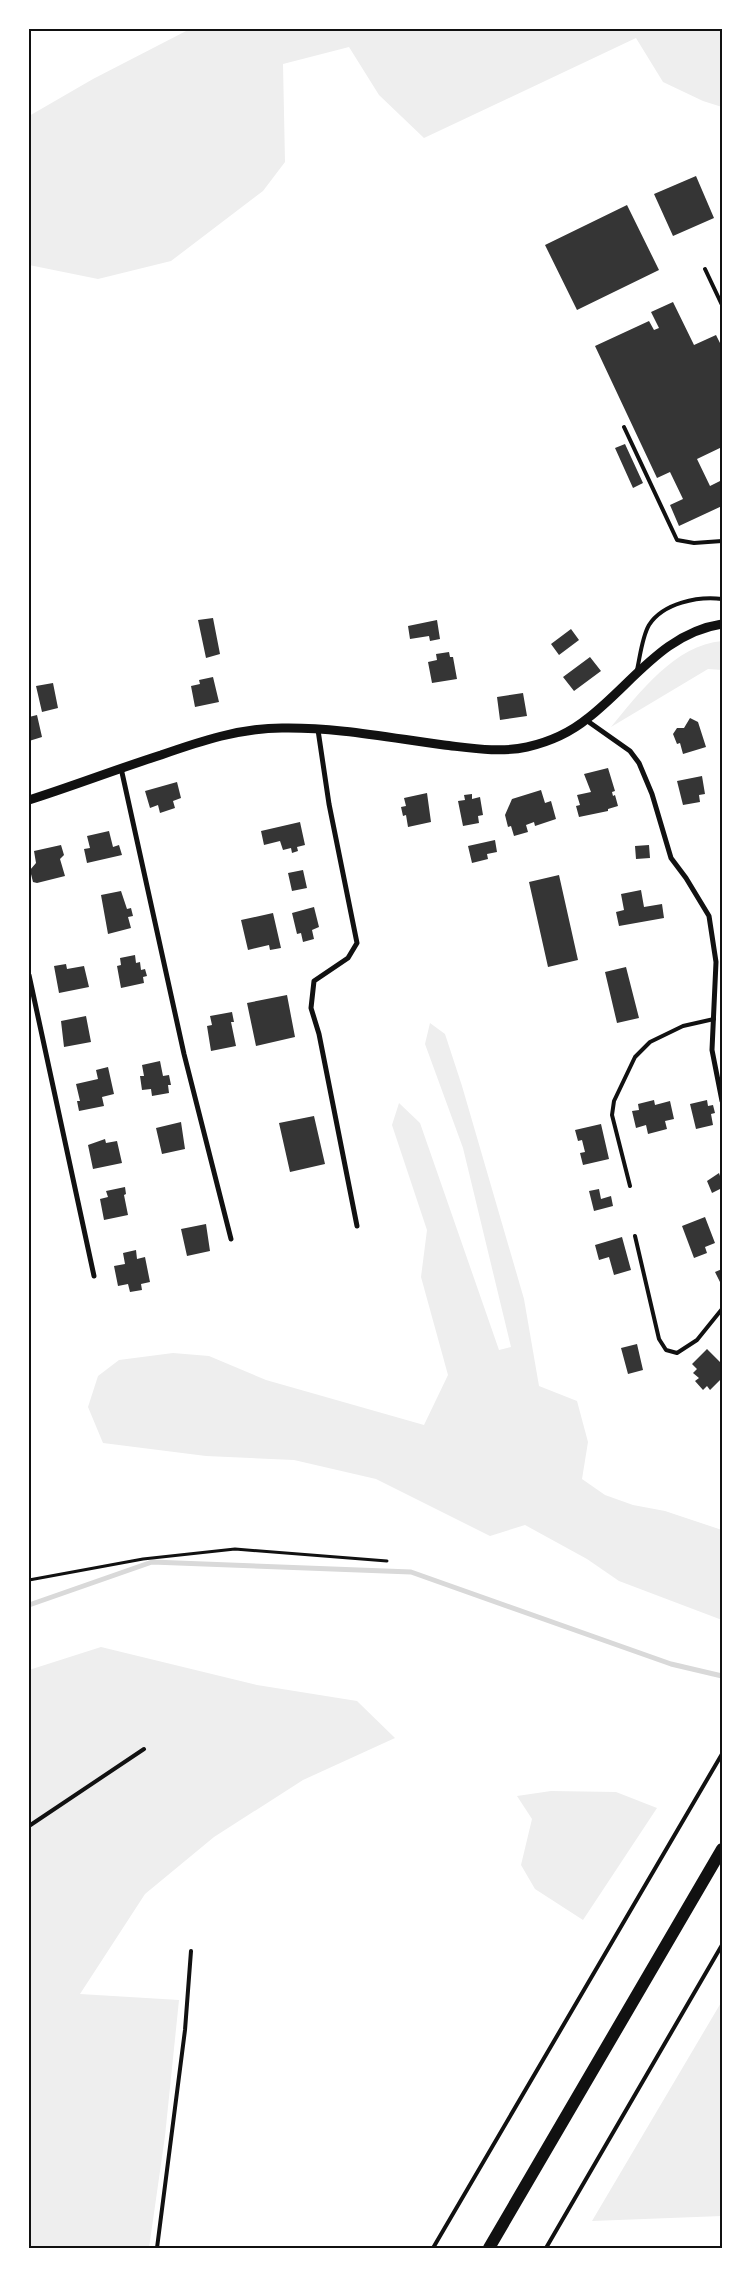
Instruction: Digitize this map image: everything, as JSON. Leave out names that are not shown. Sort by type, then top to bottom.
[{"type":"main road","points":[[489,2248],[722,1849]]},
{"type":"street","points":[[29,800],[217,737],[243,731],[284,728],[318,730],[482,749],[526,747],[542,743],[586,720],[654,656],[681,638],[722,624]]},
{"type":"street","points":[[586,720],[630,751],[639,763],[652,794],[671,858],[686,878],[709,916],[716,962],[712,1050],[722,1102]]},
{"type":"street","points":[[318,730],[329,804],[357,943],[348,958],[314,981],[311,1008],[318,1034],[356,1226]]},
{"type":"street","points":[[121,768],[184,1054],[231,1239]]},
{"type":"street","points":[[29,975],[94,1276]]},
{"type":"lane","points":[[705,269],[722,305]]},
{"type":"lane","points":[[624,427],[677,540],[694,543],[722,541]]},
{"type":"lane","points":[[636,672],[648,626],[659,614],[690,600],[722,599]]},
{"type":"lane","points":[[630,1186],[612,1114],[614,1101],[635,1057],[650,1042],[684,1026],[714,1019]]},
{"type":"lane","points":[[635,1236],[659,1339],[666,1350],[677,1353],[697,1340],[722,1310]]},
{"type":"lane","points":[[29,1826],[144,1749]]},
{"type":"lane","points":[[433,2248],[722,1754]]},
{"type":"lane","points":[[546,2248],[722,1945]]},
{"type":"lane","points":[[157,2248],[185,2030],[191,1951]]},
{"type":"path","points":[[29,1580],[143,1559],[235,1549],[386,1561]]},
{"type":"shaded area","points":[[190,29],[722,29],[722,107],[703,101],[663,82],[636,38],[424,138],[379,95],[349,47],[283,64],[285,162],[263,191],[171,261],[98,279],[29,265],[29,116],[93,79]]},
{"type":"shaded area","points":[[722,641],[722,670],[708,669],[611,727],[646,686],[674,661],[689,651],[705,644]]},
{"type":"shaded area","points":[[430,1023],[445,1034],[462,1086],[524,1299],[539,1386],[577,1401],[588,1442],[582,1479],[605,1495],[633,1505],[665,1511],[722,1530],[722,1620],[619,1581],[587,1559],[525,1525],[490,1536],[376,1479],[294,1460],[206,1456],[103,1443],[88,1407],[98,1376],[119,1360],[173,1353],[209,1356],[266,1380],[424,1425],[448,1375],[421,1277],[427,1230],[392,1125],[399,1103],[420,1123],[499,1350],[511,1347],[463,1148],[425,1044]]},
{"type":"shaded area","points":[[101,1647],[257,1685],[357,1701],[395,1738],[303,1780],[214,1837],[145,1894],[80,1994],[179,2000],[165,2136],[149,2248],[29,2248],[29,1670]]},
{"type":"shaded area","points":[[551,1791],[616,1792],[657,1808],[583,1920],[535,1889],[521,1865],[532,1819],[517,1796]]},
{"type":"shaded area","points":[[722,2001],[722,2216],[592,2221]]},
{"type":"building","points":[[696,176],[714,218],[673,236],[654,194]]},
{"type":"building","points":[[627,205],[659,270],[577,310],[545,245]]},
{"type":"building","points":[[673,302],[694,345],[716,335],[722,347],[722,447],[697,459],[710,486],[722,480],[722,506],[679,526],[670,505],[683,499],[670,472],[657,478],[595,346],[649,321],[654,330],[659,328],[651,312]]},
{"type":"building","points":[[625,444],[643,483],[633,488],[615,448]]},
{"type":"building","points":[[213,618],[220,654],[206,658],[198,620]]},
{"type":"building","points":[[437,620],[440,639],[430,641],[429,636],[410,639],[408,626]]},
{"type":"building","points":[[571,629],[579,640],[559,655],[551,644]]},
{"type":"building","points":[[449,652],[450,657],[453,657],[457,679],[432,683],[428,662],[437,660],[436,654]]},
{"type":"building","points":[[590,657],[601,671],[574,691],[563,677]]},
{"type":"building","points":[[213,677],[219,702],[195,707],[191,686],[200,684],[199,680]]},
{"type":"building","points":[[53,683],[58,708],[42,712],[36,686]]},
{"type":"building","points":[[523,693],[527,716],[500,720],[497,697]]},
{"type":"building","points":[[37,715],[42,737],[29,741],[29,717]]},
{"type":"building","points":[[690,718],[698,722],[706,747],[683,754],[680,743],[677,744],[673,734],[677,728],[684,728]]},
{"type":"building","points":[[608,768],[615,791],[612,792],[613,796],[615,795],[618,806],[608,809],[608,811],[579,817],[576,806],[580,805],[577,795],[591,792],[584,774]]},
{"type":"building","points":[[702,776],[705,794],[699,795],[700,802],[683,805],[677,781]]},
{"type":"building","points":[[177,782],[181,798],[173,801],[175,808],[160,813],[158,805],[150,808],[145,791]]},
{"type":"building","points":[[541,790],[545,803],[551,801],[556,819],[535,826],[534,822],[526,825],[528,832],[514,836],[511,826],[508,827],[505,815],[512,799]]},
{"type":"building","points":[[427,793],[431,822],[408,827],[406,815],[403,816],[401,807],[406,806],[404,798]]},
{"type":"building","points":[[472,794],[472,799],[480,797],[483,815],[478,816],[479,823],[463,826],[458,801],[465,800],[464,795]]},
{"type":"building","points":[[300,822],[305,845],[297,847],[298,851],[292,853],[291,848],[283,850],[280,841],[264,845],[261,831]]},
{"type":"building","points":[[109,831],[113,847],[119,845],[122,855],[87,863],[84,849],[90,848],[87,836]]},
{"type":"building","points":[[495,840],[497,852],[487,854],[488,859],[472,863],[468,846]]},
{"type":"building","points":[[61,845],[64,855],[60,859],[65,876],[37,883],[33,882],[30,870],[36,863],[34,851]]},
{"type":"building","points":[[649,845],[650,858],[636,859],[635,846]]},
{"type":"building","points":[[303,870],[307,888],[292,891],[288,873]]},
{"type":"building","points":[[559,875],[578,960],[548,967],[529,882]]},
{"type":"building","points":[[641,890],[644,907],[662,904],[664,918],[619,926],[616,912],[624,910],[621,894]]},
{"type":"building","points":[[121,891],[127,909],[131,908],[133,916],[128,917],[131,928],[108,934],[101,895]]},
{"type":"building","points":[[314,907],[319,927],[312,930],[314,939],[303,942],[301,933],[297,934],[292,913]]},
{"type":"building","points":[[273,913],[281,948],[270,950],[269,945],[248,950],[241,920]]},
{"type":"building","points":[[135,955],[136,963],[140,962],[141,970],[145,969],[147,976],[143,977],[144,983],[121,988],[117,966],[121,965],[120,958]]},
{"type":"building","points":[[66,964],[67,969],[84,966],[89,987],[59,993],[54,966]]},
{"type":"building","points":[[626,967],[639,1018],[617,1023],[605,972]]},
{"type":"building","points":[[287,995],[295,1037],[256,1046],[247,1003]]},
{"type":"building","points":[[232,1012],[234,1022],[231,1022],[236,1046],[211,1051],[207,1026],[212,1025],[210,1016]]},
{"type":"building","points":[[86,1016],[91,1042],[64,1047],[61,1021]]},
{"type":"building","points":[[160,1061],[163,1076],[169,1075],[171,1085],[168,1085],[169,1093],[152,1096],[151,1089],[142,1090],[140,1076],[144,1076],[142,1065]]},
{"type":"building","points":[[108,1067],[114,1094],[102,1097],[104,1106],[79,1111],[77,1101],[80,1101],[76,1084],[98,1079],[96,1070]]},
{"type":"building","points":[[654,1100],[655,1105],[670,1101],[674,1119],[665,1121],[667,1129],[648,1134],[646,1125],[636,1128],[632,1111],[639,1110],[638,1104]]},
{"type":"building","points":[[707,1100],[708,1106],[713,1105],[715,1113],[711,1114],[713,1125],[696,1129],[690,1104]]},
{"type":"building","points":[[314,1116],[325,1164],[290,1172],[279,1123]]},
{"type":"building","points":[[181,1122],[185,1149],[162,1154],[156,1128]]},
{"type":"building","points":[[601,1124],[609,1159],[583,1165],[580,1153],[585,1152],[582,1140],[578,1141],[575,1130]]},
{"type":"building","points":[[105,1139],[106,1143],[117,1141],[122,1163],[93,1169],[88,1145]]},
{"type":"building","points":[[719,1173],[722,1176],[722,1188],[712,1193],[707,1181]]},
{"type":"building","points":[[125,1187],[126,1194],[124,1195],[128,1215],[104,1220],[100,1199],[108,1197],[106,1191]]},
{"type":"building","points":[[599,1189],[601,1199],[611,1196],[613,1206],[594,1211],[589,1191]]},
{"type":"building","points":[[705,1217],[715,1243],[705,1247],[707,1253],[694,1258],[682,1226]]},
{"type":"building","points":[[206,1224],[210,1251],[187,1256],[181,1229]]},
{"type":"building","points":[[622,1237],[631,1270],[614,1275],[609,1257],[599,1260],[595,1245]]},
{"type":"building","points":[[136,1250],[137,1259],[145,1257],[150,1282],[141,1284],[142,1290],[130,1292],[128,1284],[118,1286],[114,1266],[125,1264],[123,1253]]},
{"type":"building","points":[[722,1269],[722,1283],[721,1284],[715,1272]]},
{"type":"building","points":[[637,1344],[643,1370],[628,1374],[621,1348]]},
{"type":"building","points":[[707,1349],[722,1364],[722,1378],[710,1390],[707,1386],[703,1390],[695,1381],[699,1378],[693,1373],[697,1369],[692,1364]]},
{"type":"waterway","points":[[29,1605],[152,1562],[411,1572],[671,1664],[722,1676]]}]
